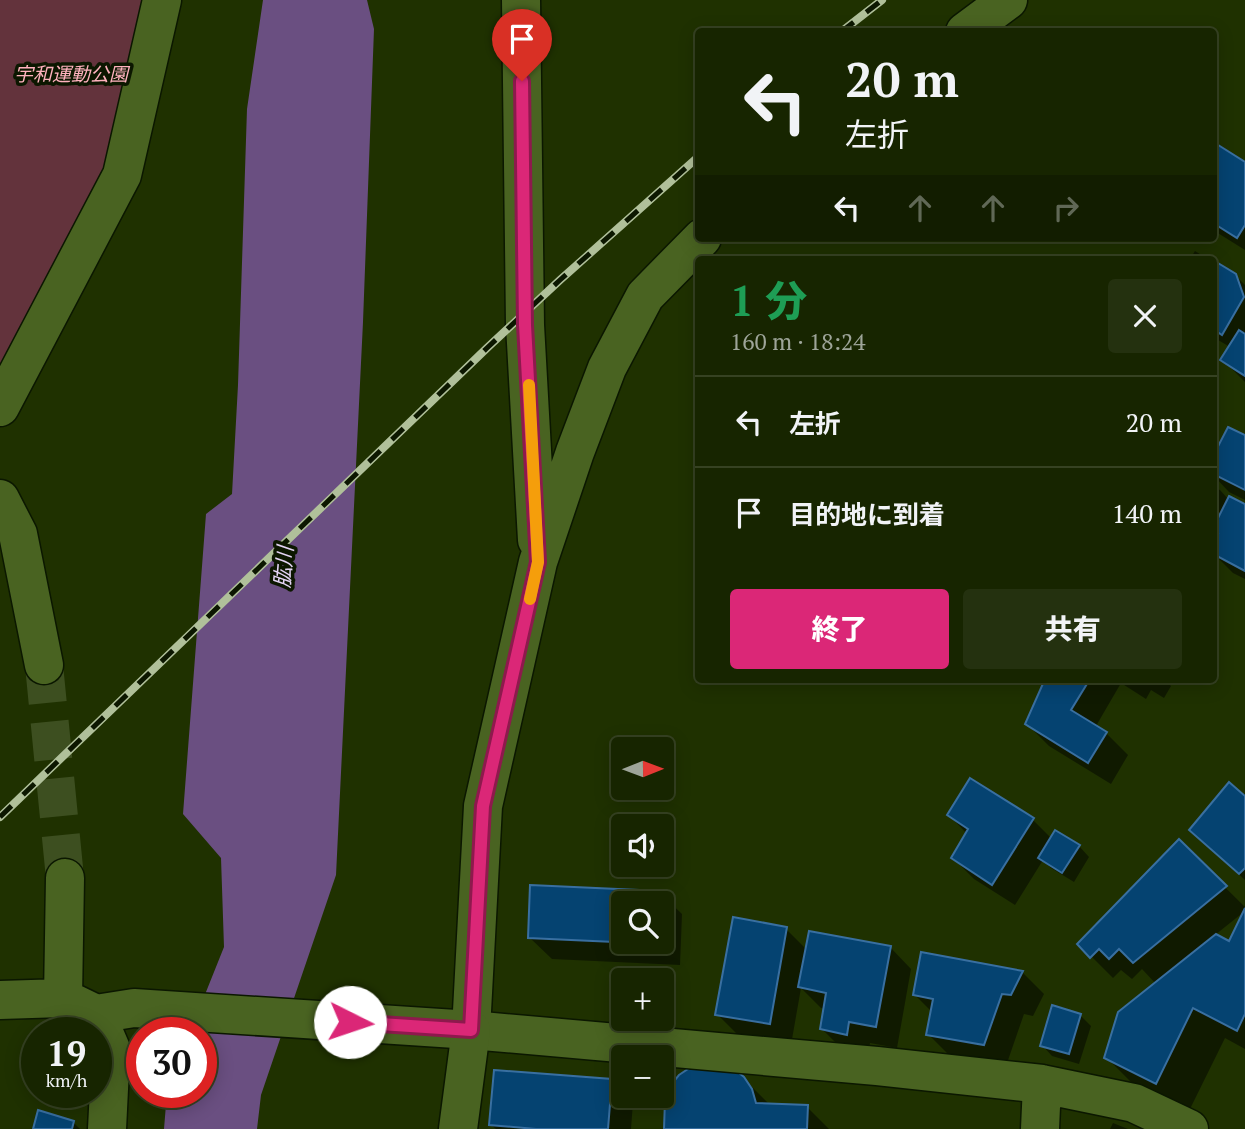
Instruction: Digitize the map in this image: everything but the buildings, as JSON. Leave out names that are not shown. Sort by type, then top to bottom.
[{"type":"street","points":[[0,407],[122,175],[162,0]]},
{"type":"street","points":[[521,0],[525,325],[538,562]]},
{"type":"street","points":[[970,28],[1008,0]]},
{"type":"street","points":[[458,1129],[471,1030],[483,806],[538,562],[607,368],[645,296],[698,242]]},
{"type":"street","points":[[0,499],[18,534],[44,665]]},
{"type":"street","points":[[65,878],[80,1006],[111,1049],[107,1129]]},
{"type":"street","points":[[0,1000],[471,1030],[877,1066],[1042,1084],[1134,1103],[1189,1129]]},
{"type":"street","points":[[1040,1129],[1042,1084]]},
{"type":"green space","name":"宇和運動公園","points":[[0,0],[162,0],[122,175],[0,407]]},
{"type":"water","name":"肱川","points":[[263,0],[367,0],[374,29],[363,322],[336,875],[261,1095],[257,1129],[164,1129],[166,1108],[217,1108],[217,1017],[196,1017],[224,947],[221,858],[183,814],[206,514],[232,494],[247,109]]},
{"type":"tunnel","points":[[44,665],[65,878]]},
{"type":"railway","points":[[846,28],[882,0]]},
{"type":"railway","points":[[0,817],[487,348],[695,160]]},
{"type":"slow traffic","points":[[529,385],[538,562],[530,599]]},
{"type":"route","points":[[350,1022],[471,1030],[483,806],[538,562],[525,325],[522,81]]}]
